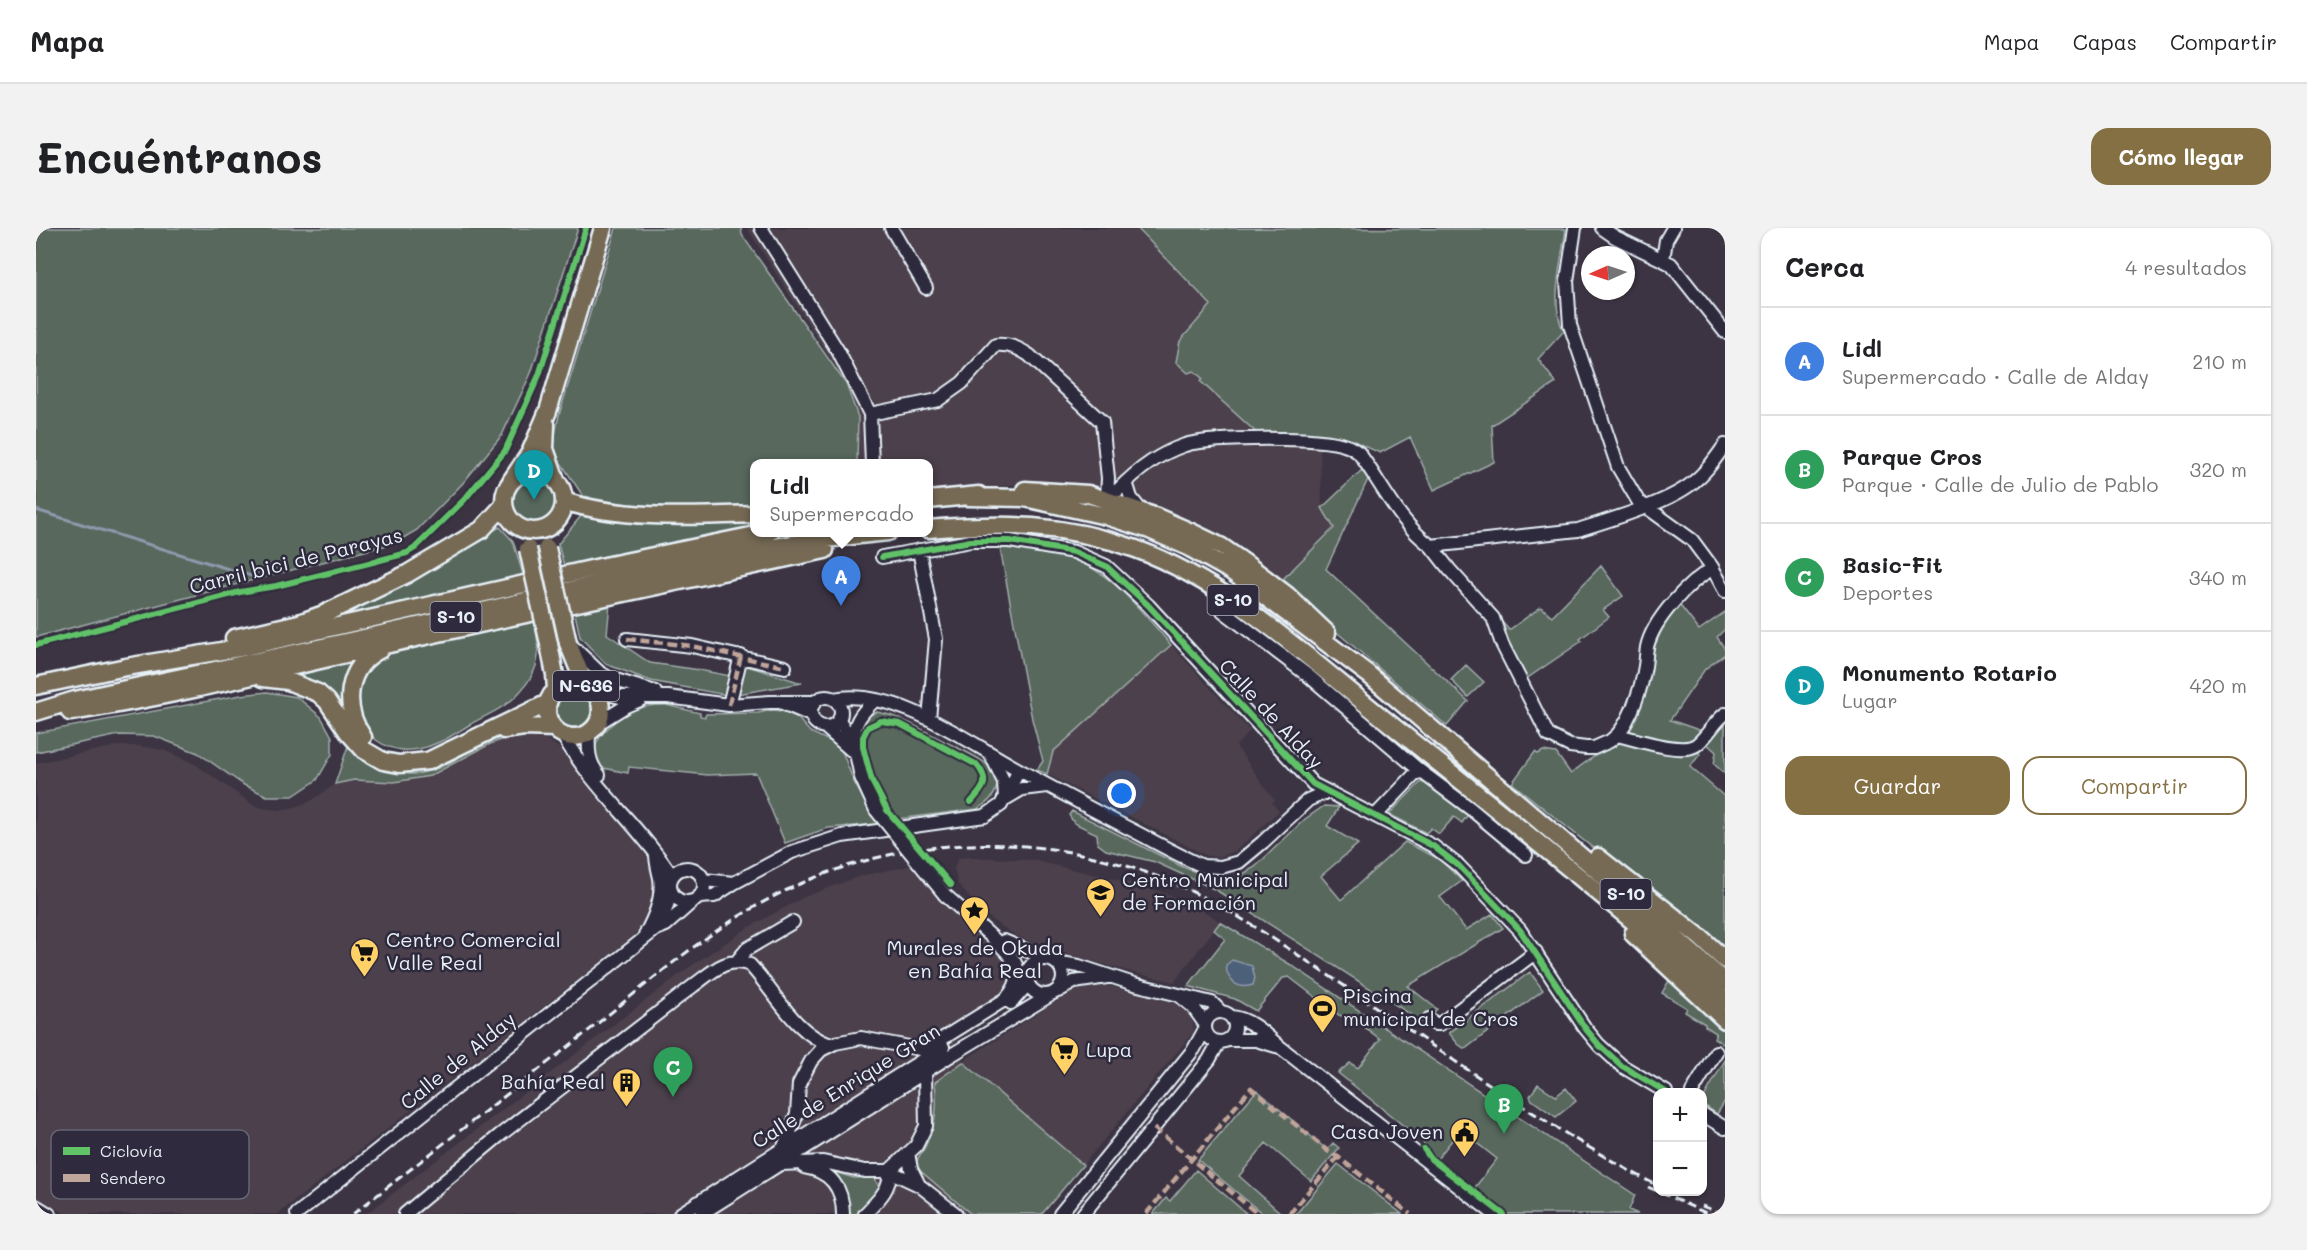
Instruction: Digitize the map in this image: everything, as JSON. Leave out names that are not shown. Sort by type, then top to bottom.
[{"type":"highway","points":[[126,667],[299,623],[324,614],[407,574],[481,530],[504,505],[505,493],[530,453],[548,411],[603,228]]},
{"type":"highway","points":[[522,529],[534,531],[546,529],[561,514],[564,501],[563,493],[555,480],[545,449],[548,411]]},
{"type":"highway","points":[[511,482],[521,474],[533,471],[545,473],[555,480]]},
{"type":"highway","points":[[933,500],[1025,490],[1108,496],[1222,547],[1287,595],[1368,674]]},
{"type":"highway","points":[[968,497],[1025,498],[1054,506]]},
{"type":"highway","points":[[564,501],[587,508],[644,514],[750,514]]},
{"type":"highway","name":"S-10","points":[[933,510],[1010,504],[1054,506],[1106,516],[1147,529],[1188,547],[1231,571],[1368,674],[1725,982]]},
{"type":"highway","name":"N-636","points":[[504,505],[510,519],[522,529],[528,549],[549,644],[552,697],[548,717],[558,731]]},
{"type":"highway","name":"S-10","points":[[933,529],[984,524],[1028,525],[1095,536],[1179,567],[1220,591],[1563,862],[1725,1000]]},
{"type":"highway","name":"N-636","points":[[546,529],[547,548],[568,643],[589,688],[601,707],[593,728]]},
{"type":"highway","name":"S-10","points":[[36,686],[126,667],[244,647],[750,536]]},
{"type":"highway","name":"S-10","points":[[36,714],[87,698],[460,616],[603,582],[746,553],[856,537]]},
{"type":"highway","points":[[36,714],[94,708],[241,678],[853,544],[872,537]]},
{"type":"highway","points":[[395,643],[364,661],[355,676],[349,703],[352,716],[365,739],[380,754],[399,764]]},
{"type":"highway","points":[[241,678],[267,677],[308,688],[327,701],[348,732],[364,750],[383,761],[399,764],[428,761],[486,734],[552,697]]},
{"type":"highway","name":"N-636","points":[[552,697],[567,684],[589,688]]},
{"type":"highway","points":[[486,734],[524,727],[579,736],[593,728]]},
{"type":"highway","points":[[1531,813],[1567,833],[1701,938],[1725,960]]},
{"type":"highway","points":[[1563,862],[1617,919],[1725,1020]]},
{"type":"street","points":[[761,228],[838,351],[870,414],[872,459]]},
{"type":"street","points":[[891,228],[926,288]]},
{"type":"street","points":[[1575,228],[1567,281],[1570,325],[1618,467],[1638,501],[1692,540],[1725,591]]},
{"type":"street","points":[[1602,228],[1615,237],[1671,264],[1725,332]]},
{"type":"street","points":[[1662,260],[1666,240],[1673,228]]},
{"type":"street","points":[[870,414],[938,400],[962,383],[996,345],[1007,344],[1029,355],[1102,422],[1108,496],[1117,491],[1148,462],[1186,445],[1224,439],[1305,440],[1340,444],[1359,453],[1409,525],[1420,538],[1431,546],[1493,618],[1502,644],[1548,735],[1570,746],[1594,748],[1610,741],[1624,727],[1641,682],[1647,644],[1678,597],[1693,582],[1712,570]]},
{"type":"street","points":[[1431,546],[1578,530],[1646,506],[1690,485],[1708,468],[1725,445]]},
{"type":"street","points":[[1126,482],[1131,498],[1143,512]]},
{"type":"street","name":"Calle de Alday","points":[[882,557],[971,542],[1010,541],[1074,552],[1106,567],[1148,605],[1313,784],[1433,846],[1459,866],[1520,930],[1584,1028],[1610,1057],[1660,1088]]},
{"type":"street","points":[[919,550],[936,639],[929,719]]},
{"type":"street","points":[[1223,611],[1310,677],[1419,770],[1471,809],[1526,855]]},
{"type":"street","points":[[627,639],[692,646],[786,667]]},
{"type":"street","points":[[568,643],[599,672],[609,678],[668,697]]},
{"type":"street","points":[[729,705],[741,656]]},
{"type":"street","points":[[589,688],[620,697],[668,697],[729,705],[779,701],[815,702],[824,697],[833,699],[840,706],[840,716],[854,744]]},
{"type":"street","points":[[632,823],[614,792],[593,768],[588,751],[593,728],[626,706],[650,696]]},
{"type":"street","name":"Calle de Alday","points":[[833,699],[849,696],[875,700],[929,719],[1047,786],[1203,866],[1229,866],[1239,862],[1263,843],[1308,800],[1326,792]]},
{"type":"street","points":[[826,728],[833,726],[852,705],[875,700]]},
{"type":"street","points":[[875,700],[858,717],[853,734],[865,788],[876,810],[945,895],[1020,956],[1028,978],[1036,994],[1053,993],[1063,981],[1064,976],[1062,970],[1051,960],[1035,962],[1028,978]]},
{"type":"street","points":[[779,701],[811,716],[816,724],[826,728],[848,746],[857,759]]},
{"type":"street","points":[[811,716],[815,702]]},
{"type":"street","points":[[1617,735],[1673,747],[1690,748],[1698,743],[1725,714]]},
{"type":"street","points":[[558,731],[608,797],[676,873]]},
{"type":"street","points":[[991,755],[1004,782],[1005,799]]},
{"type":"street","name":"Calle de Alday","points":[[1005,799],[1019,770]]},
{"type":"street","points":[[1376,815],[1419,770]]},
{"type":"street","name":"Calle de Alday","points":[[297,1214],[643,938],[666,925],[696,899],[714,896],[792,852],[842,836],[985,816],[1005,799],[1022,789],[1047,786]]},
{"type":"street","name":"Calle de Alday","points":[[643,938],[651,924],[659,898],[660,881],[656,853]]},
{"type":"street","points":[[656,929],[663,918],[671,892],[670,887],[676,873],[692,868],[704,880],[704,890],[696,899],[683,902],[671,892]]},
{"type":"street","points":[[704,880],[735,883]]},
{"type":"street","name":"Calle de Enrique Gran","points":[[831,1045],[861,1038],[920,1049],[929,1047],[1006,999],[1013,991],[1018,978],[1016,964],[1010,955],[965,913]]},
{"type":"street","points":[[405,1214],[500,1135],[693,986],[721,966],[737,961],[747,949],[793,922]]},
{"type":"street","points":[[1004,941],[1051,960],[1079,966],[1108,977],[1212,1003],[1234,1022],[1234,1032],[1223,1041],[1083,1214]]},
{"type":"street","points":[[1429,1019],[1435,1024],[1440,1024],[1536,952]]},
{"type":"street","points":[[737,961],[750,965],[803,1030],[819,1041],[831,1045]]},
{"type":"street","name":"Calle de Enrique Gran","points":[[701,1214],[1053,993],[1074,982],[1108,977]]},
{"type":"street","name":"Calle de Enrique Gran","points":[[680,1214],[1007,1007],[1028,978]]},
{"type":"street","points":[[1180,996],[1193,1007],[1205,1026],[1209,1038],[1223,1041],[1256,1040],[1280,1047]]},
{"type":"street","points":[[1060,1214],[1194,1049],[1213,1014],[1239,1018],[1260,1029],[1490,1213]]},
{"type":"street","points":[[803,1030],[813,1058]]},
{"type":"street","points":[[783,1149],[797,1114],[799,1084],[813,1058],[821,1050],[831,1045]]},
{"type":"street","points":[[1694,1088],[1716,1052]]},
{"type":"street","points":[[889,1171],[916,1146],[926,1126],[926,1072]]},
{"type":"street","points":[[1707,1117],[1725,1128]]},
{"type":"street","points":[[908,1153],[915,1183]]},
{"type":"street","points":[[779,1164],[823,1162],[865,1171],[889,1171],[915,1183],[956,1214]]},
{"type":"street","points":[[779,1164],[817,1170],[831,1178],[843,1201],[843,1214]]},
{"type":"street","points":[[884,1193],[890,1179],[889,1171]]},
{"type":"street","points":[[865,1214],[884,1193],[898,1184],[915,1183]]},
{"type":"street","points":[[36,1206],[49,1214]]},
{"type":"shaded area","points":[[747,228],[1137,228],[1211,305],[1180,341],[1188,373],[1194,371],[1203,379],[1322,437],[1320,451],[1322,508],[1334,528],[1274,590],[1207,546],[1053,487],[1009,485],[933,494],[933,459],[857,459],[858,417],[835,366]]},
{"type":"shaded area","points":[[1171,645],[1250,731],[1236,746],[1275,801],[1272,803],[1279,811],[1237,850],[1220,857],[1207,856],[1047,774],[1053,752]]},
{"type":"shaded area","points":[[519,735],[533,735],[544,738],[570,755],[649,859],[654,870],[657,897],[645,926],[638,933],[278,1214],[66,1214],[36,1197],[36,763],[116,746],[139,746],[163,750],[195,764],[252,804],[279,810],[311,801],[335,784],[354,780],[394,782],[430,776],[490,744]]},
{"type":"shaded area","name":"Centro Municipal de Formación","points":[[958,858],[1032,860],[1127,882],[1165,893],[1209,914],[1220,922],[1174,982],[1135,973],[1039,946],[1015,935],[992,920],[958,884],[954,868]]},
{"type":"shaded area","points":[[914,865],[971,930],[1012,961],[1015,976],[1011,991],[950,1031],[963,1061],[1079,987],[1107,985],[1182,1005],[1188,1010],[1194,1027],[1193,1033],[1042,1214],[366,1214],[688,968],[749,927],[804,897],[860,876]]},
{"type":"green space","points":[[36,228],[578,228],[531,373],[502,435],[463,483],[417,530],[395,543],[36,637]]},
{"type":"green space","points":[[616,228],[741,228],[742,235],[846,384],[858,417],[857,459],[750,459],[750,507],[675,508],[589,501],[589,497],[583,496],[559,460],[553,444],[559,415]]},
{"type":"green space","points":[[1137,228],[1566,229],[1557,295],[1557,308],[1564,331],[1538,359],[1556,383],[1492,425],[1494,462],[1434,490],[1410,437],[1380,453],[1351,440],[1259,435],[1200,381],[1203,379],[1194,371],[1188,373],[1176,362],[1180,341],[1211,305]]},
{"type":"green space","points":[[1363,469],[1370,475],[1326,569],[1468,701],[1447,726],[1279,583],[1334,528],[1322,508]]},
{"type":"green space","points":[[534,480],[549,486],[555,501],[549,516],[534,522],[519,516],[513,501],[519,486]]},
{"type":"green space","points":[[581,516],[635,520],[750,521],[750,528],[564,566],[558,544]]},
{"type":"green space","points":[[500,527],[513,541],[524,578],[333,618]]},
{"type":"green space","points":[[1000,548],[1056,553],[1075,559],[1091,568],[1120,589],[1171,645],[1053,752],[1047,774],[1037,770],[1043,761],[1032,719]]},
{"type":"green space","points":[[1601,566],[1623,596],[1603,610],[1609,617],[1580,639],[1582,641],[1523,681],[1496,615],[1509,630],[1541,607],[1552,616]]},
{"type":"green space","points":[[610,603],[607,634],[650,663],[731,676],[726,695],[651,681],[606,664],[580,637],[574,609]]},
{"type":"green space","points":[[1678,603],[1699,630],[1725,612],[1725,629],[1717,637],[1725,649],[1725,654],[1705,669],[1670,720],[1702,731],[1688,744],[1679,747],[1622,733],[1643,688],[1655,645]]},
{"type":"green space","points":[[533,618],[538,658],[526,684],[504,706],[445,739],[415,750],[389,747],[372,736],[363,725],[357,705],[360,682],[367,669],[385,655],[448,635]]},
{"type":"green space","points":[[363,654],[344,714],[286,673]]},
{"type":"green space","points":[[744,665],[802,683],[737,694]]},
{"type":"green space","points":[[1466,665],[1484,682],[1468,697],[1451,680]]},
{"type":"green space","points":[[267,692],[297,697],[321,717],[332,737],[332,754],[317,780],[293,796],[267,796],[244,785],[198,753],[154,736],[119,735],[36,752],[36,733]]},
{"type":"green space","points":[[574,693],[586,698],[591,710],[586,722],[574,727],[562,722],[557,710],[562,698]]},
{"type":"green space","points":[[666,705],[700,713],[700,716],[705,717],[706,714],[758,713],[773,710],[788,712],[797,717],[810,732],[840,746],[854,782],[877,824],[828,828],[785,843],[756,773],[708,775],[629,767],[628,773],[599,767],[594,754],[595,746],[613,723],[641,707]]},
{"type":"green space","points":[[877,712],[910,723],[984,762],[991,768],[997,781],[997,787],[990,799],[977,809],[897,819],[884,802],[878,789],[864,746],[863,724],[867,718]]},
{"type":"green space","points":[[1725,720],[1725,774],[1714,764],[1716,752],[1706,743]]},
{"type":"green space","points":[[520,733],[490,744],[430,776],[394,782],[354,780],[335,784],[348,746],[380,767],[390,771],[413,774],[438,768],[484,744]]},
{"type":"green space","points":[[1618,738],[1695,749],[1700,754],[1690,767],[1725,797],[1725,954],[1512,783],[1535,752],[1538,754],[1543,751],[1556,753],[1571,774]]},
{"type":"green space","points":[[1421,782],[1434,786],[1469,813],[1462,823],[1454,817],[1439,834],[1431,828],[1426,833],[1389,814]]},
{"type":"green space","points":[[1324,806],[1339,807],[1327,826],[1358,844],[1321,876],[1341,900],[1405,842],[1439,859],[1462,881],[1440,897],[1466,930],[1492,914],[1503,928],[1408,986],[1437,1009],[1424,1023],[1216,890],[1155,862],[1106,850],[1098,844],[1097,834],[1074,823],[1069,815],[1072,811],[1183,867],[1217,880],[1238,877],[1255,867],[1305,819]]},
{"type":"green space","points":[[1220,922],[1291,965],[1635,1195],[1629,1210],[1638,1214],[1503,1214],[1473,1190],[1497,1159],[1460,1130],[1437,1159],[1420,1139],[1338,1073],[1350,1063],[1358,1068],[1380,1039],[1356,1021],[1339,1015],[1289,977],[1283,978],[1256,1011],[1235,999],[1188,986],[1225,939],[1214,930]]},
{"type":"green space","points":[[1530,972],[1543,990],[1465,1049],[1458,1044],[1449,1033]]},
{"type":"green space","points":[[1670,979],[1725,1029],[1725,1045],[1714,1038],[1716,1033],[1685,1012],[1687,1008],[1662,993]]},
{"type":"green space","points":[[1725,1060],[1725,1101],[1717,1114],[1707,1107],[1707,1092]]},
{"type":"green space","points":[[963,1062],[1083,1165],[1042,1214],[971,1214],[917,1168],[918,1159],[934,1123],[935,1082]]},
{"type":"green space","points":[[1538,1084],[1556,1096],[1566,1088],[1576,1101],[1556,1117],[1532,1100],[1530,1096]]},
{"type":"green space","points":[[1257,1090],[1327,1150],[1333,1143],[1339,1148],[1311,1181],[1266,1143],[1239,1176],[1282,1214],[1263,1214],[1198,1160]]},
{"type":"green space","points":[[1338,1164],[1402,1214],[1296,1214]]},
{"type":"green space","points":[[1196,1170],[1247,1214],[1153,1214],[1166,1198],[1170,1201]]},
{"type":"green space","points":[[834,1172],[854,1178],[874,1177],[880,1188],[859,1214],[847,1214],[832,1174]]},
{"type":"water","points":[[1232,960],[1252,966],[1255,978],[1253,985],[1242,986],[1231,980],[1226,965]]},
{"type":"waterway","points":[[36,510],[258,578]]},
{"type":"railway","points":[[353,1214],[670,965],[713,933],[758,905],[813,878],[870,860],[928,848],[987,844],[1046,848],[1104,859],[1161,878],[1216,904],[1246,921],[1532,1112],[1653,1183]]},
{"type":"railway","points":[[1648,1187],[1708,1214]]},
{"type":"railway","points":[[1702,1206],[1723,1214]]},
{"type":"marked path","points":[[627,639],[692,646],[785,667]]},
{"type":"marked path","points":[[729,705],[741,656]]},
{"type":"marked path","points":[[1146,1214],[1251,1088],[1410,1214]]},
{"type":"marked path","points":[[1154,1128],[1258,1214]]},
{"type":"marked path","points":[[1289,1214],[1338,1157]]},
{"type":"cycle path","name":"Carril bici de Parayas","points":[[36,645],[240,592],[276,586],[369,563],[407,553],[415,548],[464,500],[505,451],[539,375],[586,228]]},
{"type":"cycle path","points":[[882,557],[971,541],[1010,541],[1074,552],[1106,566],[1148,605],[1313,784],[1433,846],[1459,866],[1520,930],[1585,1028],[1599,1045],[1622,1066],[1659,1088]]},
{"type":"cycle path","points":[[951,885],[887,810],[872,781],[863,747],[863,737],[868,727],[881,721],[900,724],[977,765],[983,776],[984,784],[971,802]]},
{"type":"cycle path","points":[[1424,1149],[1431,1159],[1503,1214]]},
{"type":"place","name":"Monumento Rotario","points":[[534,500]]},
{"type":"place","name":"Lidl","points":[[841,606]]},
{"type":"place","name":"Centro Municipal de Formación","points":[[1101,918]]},
{"type":"place","name":"Murales de Okuda en Bahía Real","points":[[975,936]]},
{"type":"place","name":"Centro Comercial Valle Real","points":[[365,978]]},
{"type":"place","name":"Piscina municipal de Cros","points":[[1322,1034]]},
{"type":"place","name":"Lupa","points":[[1065,1076]]},
{"type":"place","name":"Basic-Fit","points":[[673,1097]]},
{"type":"place","name":"Bahía Real","points":[[626,1108]]},
{"type":"place","name":"Parque Cros","points":[[1504,1134]]},
{"type":"place","name":"Casa Joven","points":[[1464,1158]]}]
